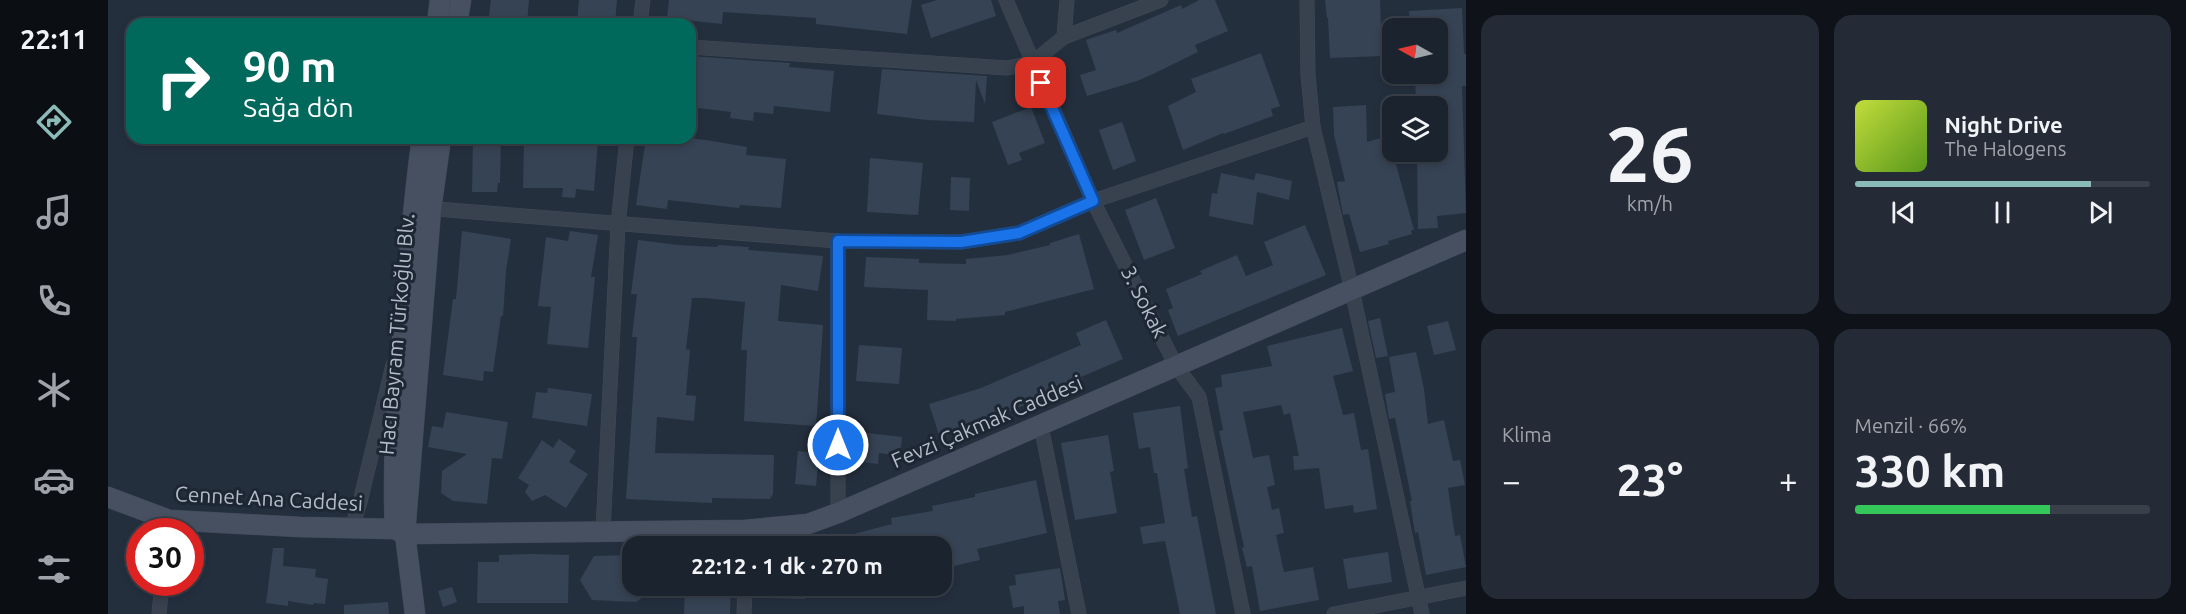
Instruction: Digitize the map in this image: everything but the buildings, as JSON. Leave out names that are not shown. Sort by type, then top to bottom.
[{"type":"street","points":[[438,18],[440,0]]},
{"type":"street","points":[[459,18],[461,0]]},
{"type":"street","points":[[641,18],[643,0]]},
{"type":"street","name":"3. Sokak","points":[[1006,0],[1093,201],[1176,366],[1198,397],[1243,614]]},
{"type":"street","points":[[1064,37],[1067,0]]},
{"type":"street","points":[[696,47],[1007,68],[1032,63],[1064,37],[1161,0]]},
{"type":"street","points":[[1307,0],[1308,75],[1313,127],[1352,290],[1422,614]]},
{"type":"street","points":[[422,208],[838,241],[961,242],[1019,233],[1093,201],[1313,127]]},
{"type":"street","name":"Hacı Bayram Türkoğlu Blv.","points":[[400,531],[422,208],[422,144]]},
{"type":"street","name":"Hacı Bayram Türkoğlu Blv.","points":[[400,531],[393,481],[404,313],[422,208],[439,144]]},
{"type":"street","points":[[603,531],[618,225],[626,144]]},
{"type":"street","name":"Fevzi Çakmak Caddesi","points":[[754,536],[807,524],[838,513],[1466,240]]},
{"type":"street","points":[[838,241],[838,513]]},
{"type":"street","points":[[352,527],[375,440],[404,313]]},
{"type":"street","points":[[1041,426],[1078,614]]},
{"type":"street","name":"Cennet Ana Caddesi","points":[[108,497],[152,518]]},
{"type":"street","name":"Cennet Ana Caddesi","points":[[204,526],[352,527],[400,531]]},
{"type":"street","points":[[400,531],[405,614]]},
{"type":"street","points":[[400,531],[415,614]]},
{"type":"street","name":"Fevzi Çakmak Caddesi","points":[[400,531],[603,531],[704,536]]},
{"type":"street","points":[[1334,614],[1466,588]]},
{"type":"street","points":[[159,614],[161,596]]},
{"type":"street","points":[[744,614],[745,596]]},
{"type":"route","points":[[838,445],[838,241],[961,242],[1019,233],[1093,201],[1041,83]]}]
